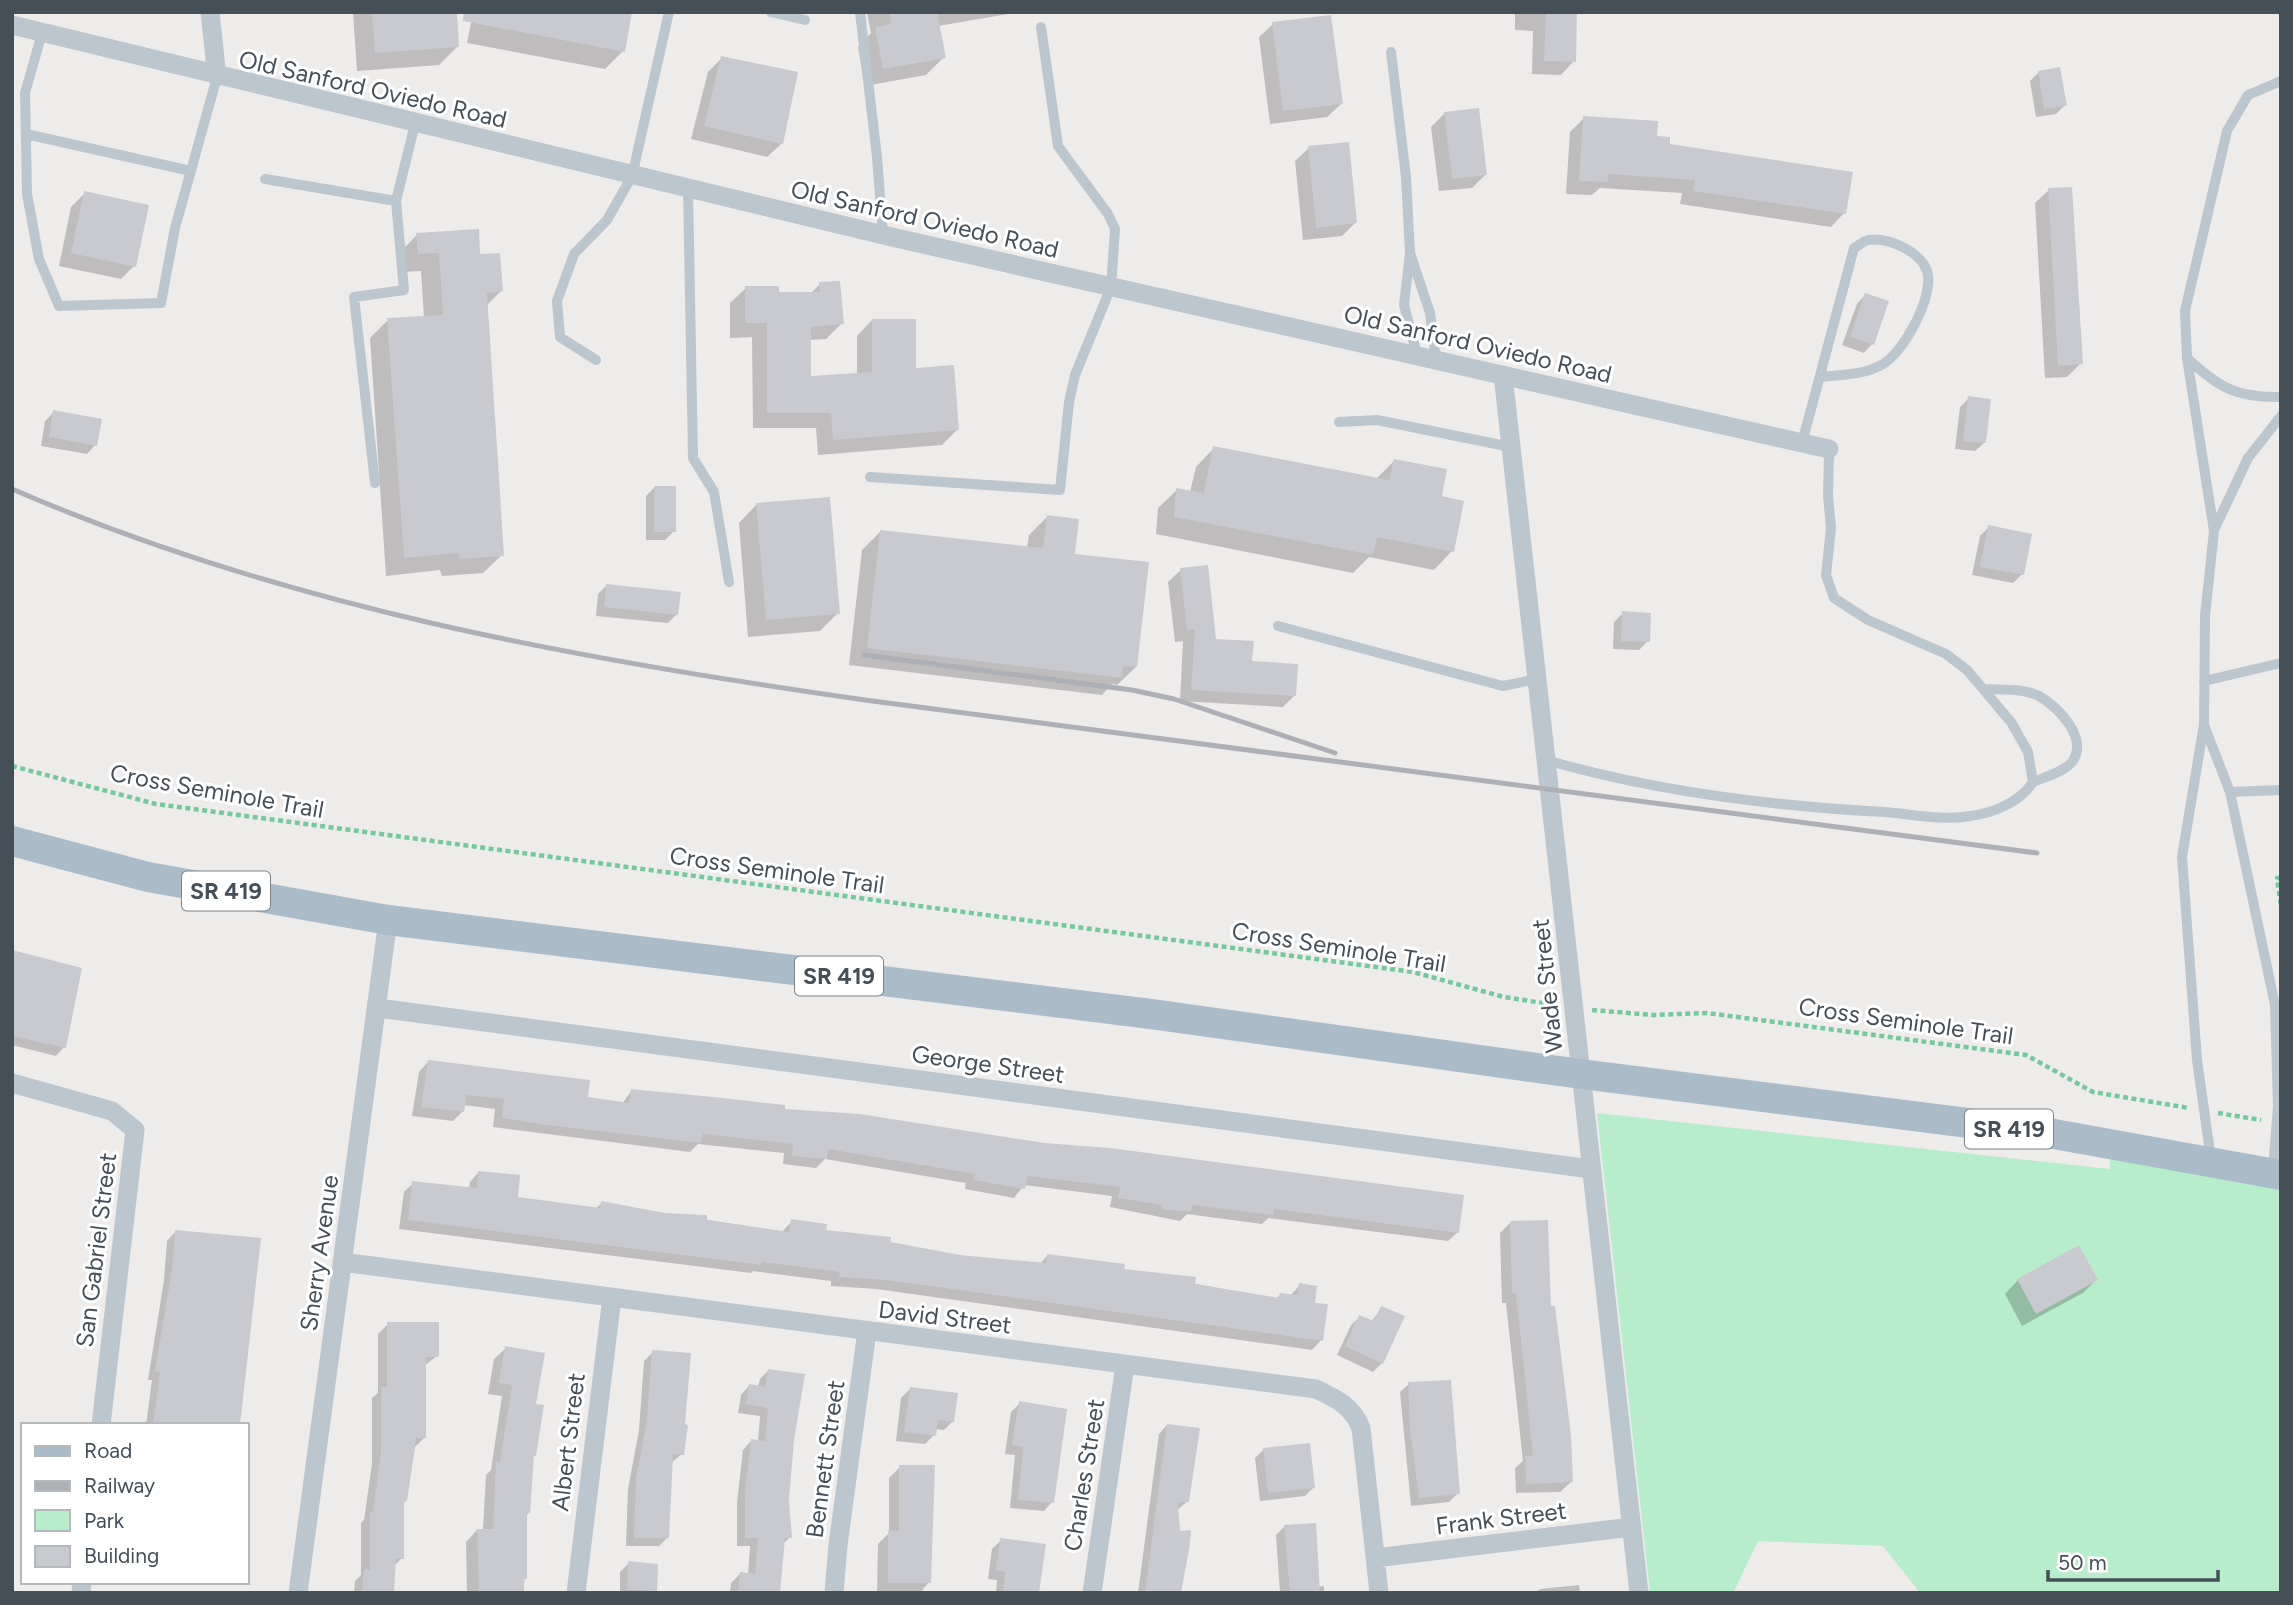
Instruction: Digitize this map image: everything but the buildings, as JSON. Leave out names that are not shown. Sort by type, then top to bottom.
[{"type":"main road","name":"SR 419","points":[[12,841],[148,877],[388,920],[1151,1014],[1581,1074],[2054,1135],[2277,1174]]},
{"type":"street","points":[[210,12],[217,77]]},
{"type":"street","name":"Old Sanford Oviedo Road","points":[[12,25],[217,77],[883,235],[1829,449]]},
{"type":"street","name":"Wade Street","points":[[1503,374],[1639,1593]]},
{"type":"street","name":"Sherry Avenue","points":[[298,1593],[388,920]]},
{"type":"street","name":"George Street","points":[[378,1008],[1591,1169]]},
{"type":"street","name":"San Gabriel Street","points":[[12,1083],[112,1111],[135,1130],[101,1423]]},
{"type":"street","name":"David Street","points":[[342,1262],[1316,1389],[1340,1400],[1354,1412],[1361,1428],[1379,1593]]},
{"type":"street","name":"Albert Street","points":[[576,1593],[612,1297]]},
{"type":"street","name":"Bennett Street","points":[[834,1593],[867,1331]]},
{"type":"street","name":"Charles Street","points":[[1092,1593],[1125,1365]]},
{"type":"street","name":"Frank Street","points":[[1375,1558],[1632,1527]]},
{"type":"lane","points":[[596,360],[559,337],[557,301],[574,254],[607,220],[632,176],[669,12]]},
{"type":"lane","points":[[771,12],[805,20]]},
{"type":"lane","points":[[860,12],[883,235]]},
{"type":"lane","points":[[870,477],[1060,490],[1069,402],[1075,375],[1111,287],[1115,229],[1108,214],[1058,146],[1041,27]]},
{"type":"lane","points":[[42,33],[25,93],[27,194],[39,260],[59,306],[161,303],[175,228],[217,77]]},
{"type":"lane","points":[[1391,52],[1406,177],[1410,253],[1404,305],[1427,357]]},
{"type":"lane","points":[[2211,1163],[2196,1060],[2182,857],[2204,724],[2206,616],[2214,531],[2187,358],[2185,311],[2227,131],[2248,95],[2281,81]]},
{"type":"lane","points":[[374,483],[354,297],[404,290],[396,201],[415,124]]},
{"type":"lane","points":[[26,134],[191,171]]},
{"type":"lane","points":[[264,179],[396,201]]},
{"type":"lane","points":[[688,189],[693,458],[714,492],[729,582]]},
{"type":"lane","points":[[1802,443],[1854,248],[1867,240],[1891,243],[1918,256],[1927,272],[1927,290],[1916,321],[1896,354],[1881,366],[1860,372],[1820,377]]},
{"type":"lane","points":[[1410,253],[1430,313],[1427,357]]},
{"type":"lane","points":[[2187,358],[2213,382],[2237,393],[2249,397],[2281,397]]},
{"type":"lane","points":[[2214,531],[2248,458],[2281,416]]},
{"type":"lane","points":[[1339,422],[1377,420],[1511,447]]},
{"type":"lane","points":[[1829,449],[1828,496],[1831,528],[1826,575],[1833,598],[1868,620],[1945,654],[1968,670],[2011,722],[2028,752],[2033,782]]},
{"type":"lane","points":[[1278,626],[1503,685],[1538,679]]},
{"type":"lane","points":[[2204,681],[2281,663]]},
{"type":"lane","points":[[1546,760],[1616,780],[1670,790],[1820,809],[1966,817],[1992,812],[2025,794],[2033,782],[2071,763],[2078,750],[2077,738],[2062,716],[2038,695],[1985,689]]},
{"type":"lane","points":[[2204,724],[2230,792],[2275,1005],[2277,1174]]},
{"type":"lane","points":[[2230,792],[2281,790]]},
{"type":"path","name":"Cross Seminole Trail","points":[[12,766],[156,804],[1413,972],[1538,1003]]},
{"type":"path","points":[[2281,878],[2277,878],[2281,906]]},
{"type":"path","name":"Cross Seminole Trail","points":[[1602,1011],[1707,1013],[2026,1055],[2093,1092],[2152,1104]]},
{"type":"green space","points":[[1597,1113],[2110,1169],[2110,1158],[2281,1189],[2281,1593],[1920,1593],[1883,1546],[1758,1541],[1733,1593],[1650,1593]]},
{"type":"railway","points":[[12,489],[114,530],[218,566],[324,596],[431,623],[647,666],[865,700],[2037,853]]},
{"type":"railway","points":[[864,655],[1132,690],[1174,699],[1335,753]]}]
